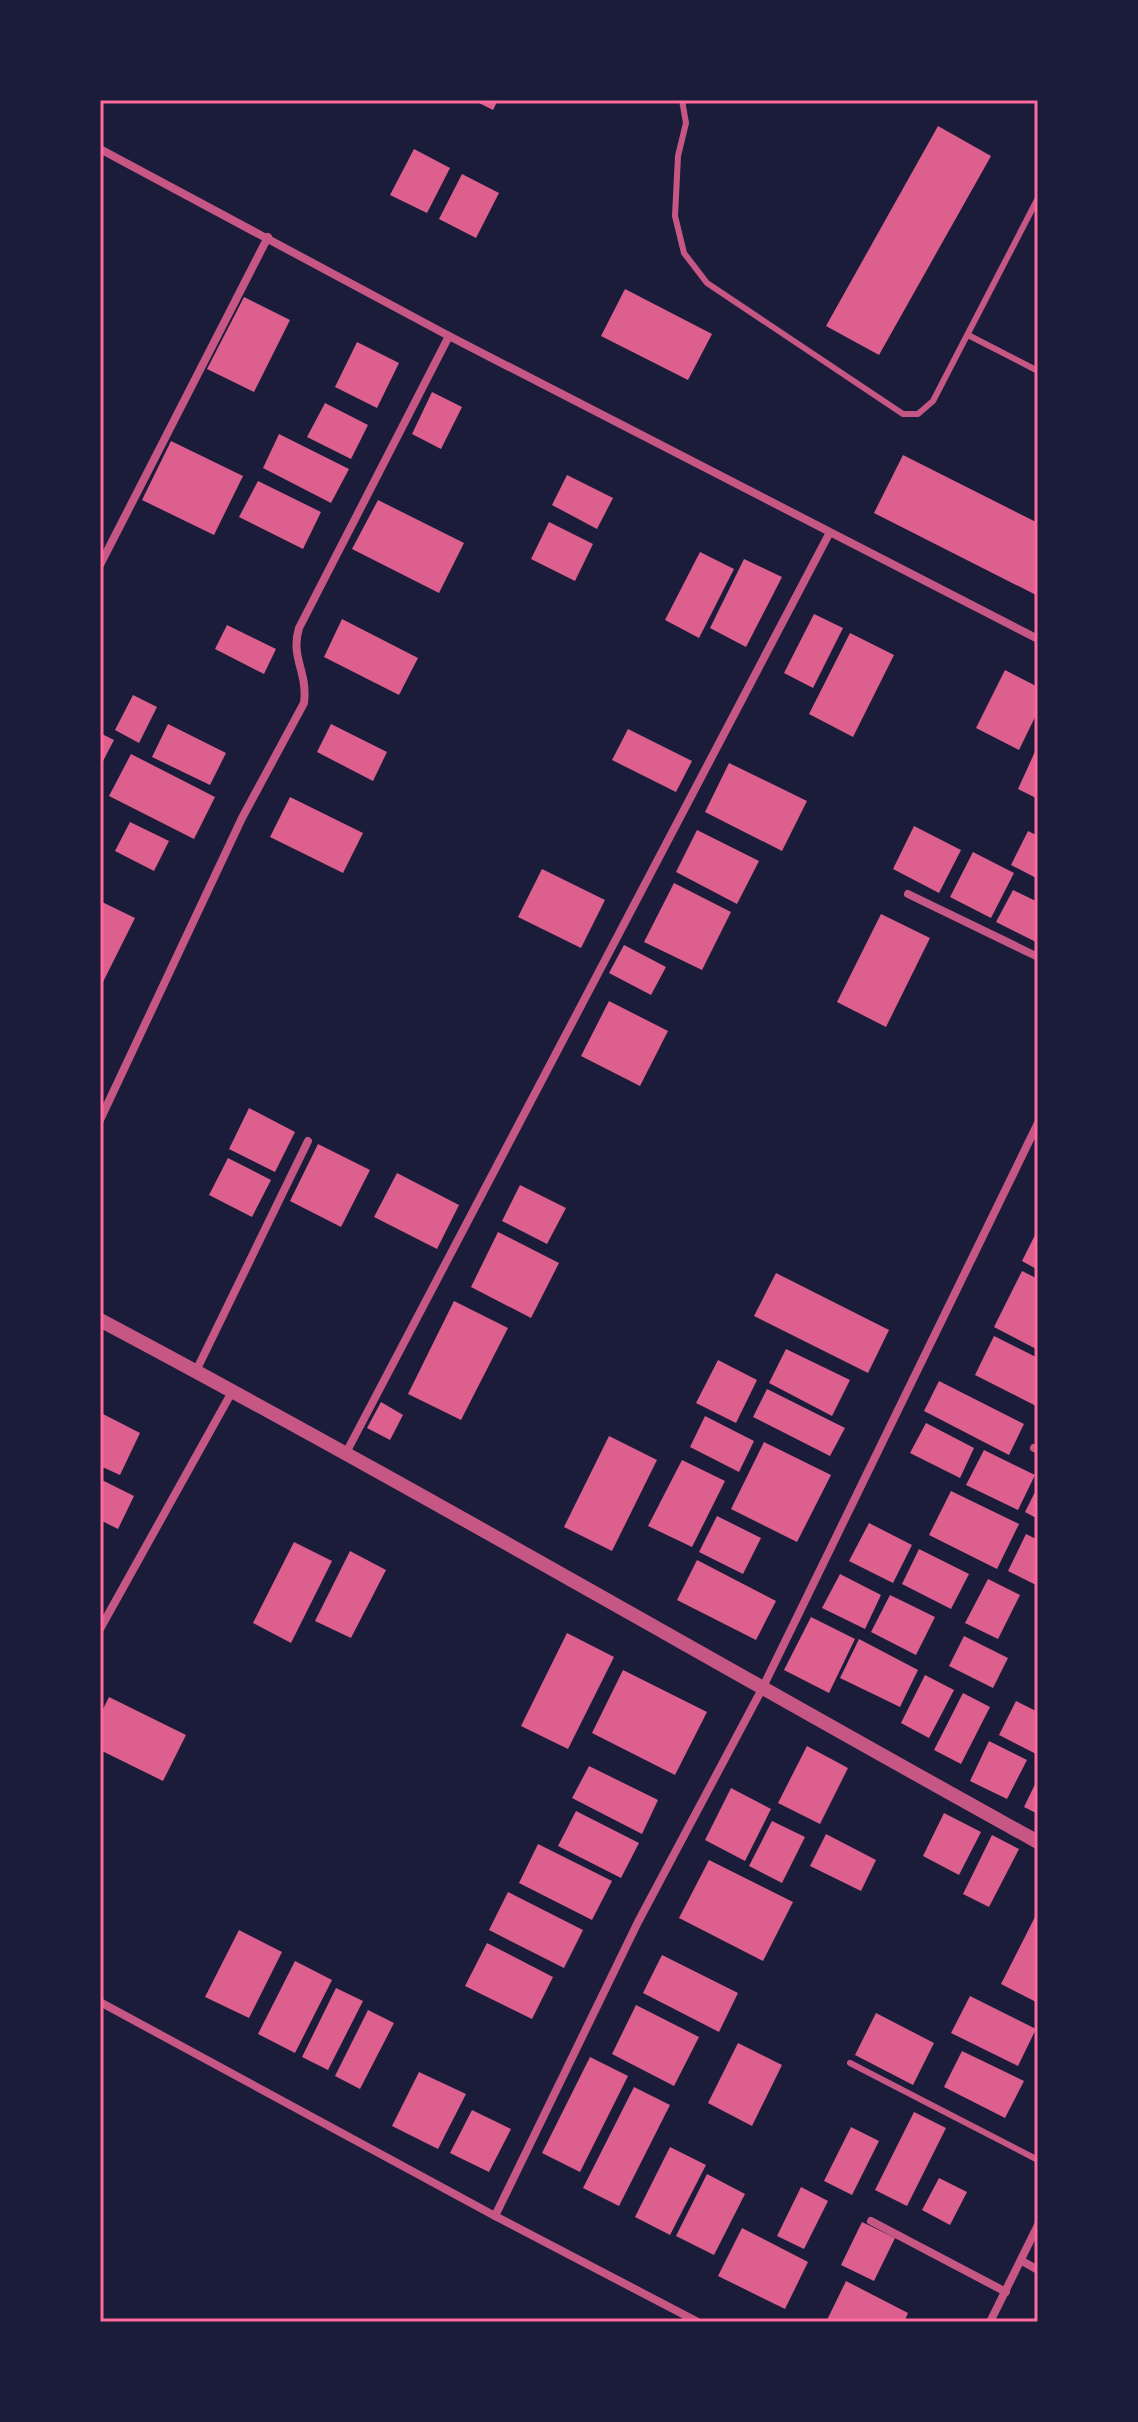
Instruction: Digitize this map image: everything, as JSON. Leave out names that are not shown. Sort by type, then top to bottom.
[{"type":"street","points":[[100,149],[449,336],[1038,639]]},
{"type":"street","points":[[100,565],[268,237]]},
{"type":"street","points":[[100,1120],[242,818],[304,703],[306,683],[294,644],[299,628],[449,336]]},
{"type":"street","points":[[347,1451],[829,534]]},
{"type":"street","points":[[908,894],[1038,957]]},
{"type":"street","points":[[495,2216],[638,1922],[762,1689],[1038,1123]]},
{"type":"street","points":[[196,1371],[308,1141]]},
{"type":"street","points":[[100,1320],[347,1451],[762,1689],[1038,1842]]},
{"type":"street","points":[[100,1629],[233,1390]]},
{"type":"street","points":[[100,2002],[698,2322]]},
{"type":"street","points":[[871,2221],[1006,2292]]},
{"type":"street","points":[[990,2322],[1038,2225]]},
{"type":"street","points":[[1022,2261],[1038,2270]]},
{"type":"lane","points":[[682,100],[686,123],[678,156],[675,216],[684,253],[707,283],[903,414],[918,414],[933,401],[1038,198]]},
{"type":"lane","points":[[968,335],[1038,371]]},
{"type":"lane","points":[[850,2063],[1038,2160]]},
{"type":"building","points":[[473,100],[498,100],[493,110]]},
{"type":"building","points":[[938,126],[991,156],[879,355],[826,326]]},
{"type":"building","points":[[414,149],[450,168],[427,213],[390,195]]},
{"type":"building","points":[[462,174],[499,193],[476,238],[439,219]]},
{"type":"building","points":[[625,289],[712,334],[688,380],[601,336]]},
{"type":"building","points":[[244,297],[290,320],[254,392],[207,369]]},
{"type":"building","points":[[357,342],[399,363],[377,408],[335,387]]},
{"type":"building","points":[[432,392],[462,407],[441,449],[412,434]]},
{"type":"building","points":[[325,403],[368,425],[351,459],[307,437]]},
{"type":"building","points":[[279,434],[349,469],[331,503],[263,468]]},
{"type":"building","points":[[171,441],[243,476],[214,535],[142,500]]},
{"type":"building","points":[[903,455],[1038,523],[1038,596],[874,513]]},
{"type":"building","points":[[567,475],[613,498],[597,529],[552,505]]},
{"type":"building","points":[[258,481],[321,512],[303,549],[239,517]]},
{"type":"building","points":[[378,500],[464,543],[439,593],[352,549]]},
{"type":"building","points":[[549,522],[593,544],[575,581],[531,559]]},
{"type":"building","points":[[700,552],[734,569],[699,638],[665,620]]},
{"type":"building","points":[[744,559],[782,577],[746,647],[710,628]]},
{"type":"building","points":[[814,614],[843,628],[813,688],[784,673]]},
{"type":"building","points":[[342,619],[418,658],[399,695],[324,657]]},
{"type":"building","points":[[227,625],[276,649],[264,674],[215,649]]},
{"type":"building","points":[[850,633],[894,655],[853,737],[809,714]]},
{"type":"building","points":[[1005,670],[1038,687],[1038,711],[1019,750],[976,728]]},
{"type":"building","points":[[133,695],[157,707],[139,743],[115,730]]},
{"type":"building","points":[[168,724],[226,753],[210,785],[152,757]]},
{"type":"building","points":[[331,724],[387,752],[373,781],[317,752]]},
{"type":"building","points":[[628,729],[692,761],[676,792],[612,760]]},
{"type":"building","points":[[100,733],[114,740],[100,767]]},
{"type":"building","points":[[1038,745],[1038,799],[1018,789]]},
{"type":"building","points":[[131,754],[215,797],[194,839],[109,796]]},
{"type":"building","points":[[729,763],[807,801],[782,851],[705,812]]},
{"type":"building","points":[[290,797],[363,833],[343,873],[270,837]]},
{"type":"building","points":[[130,822],[169,841],[154,871],[115,851]]},
{"type":"building","points":[[914,826],[961,850],[939,893],[893,869]]},
{"type":"building","points":[[697,830],[759,861],[737,904],[676,872]]},
{"type":"building","points":[[1028,831],[1038,836],[1038,879],[1011,865]]},
{"type":"building","points":[[973,852],[1014,873],[991,918],[950,897]]},
{"type":"building","points":[[542,869],[605,900],[581,948],[518,917]]},
{"type":"building","points":[[674,883],[731,912],[702,970],[644,942]]},
{"type":"building","points":[[1013,890],[1038,902],[1038,943],[996,922]]},
{"type":"building","points":[[100,901],[135,918],[100,988]]},
{"type":"building","points":[[881,914],[930,938],[886,1027],[837,1002]]},
{"type":"building","points":[[624,945],[666,967],[651,995],[609,973]]},
{"type":"building","points":[[609,1001],[668,1031],[640,1086],[581,1056]]},
{"type":"building","points":[[249,1108],[295,1132],[275,1172],[229,1149]]},
{"type":"building","points":[[318,1144],[370,1170],[341,1227],[290,1201]]},
{"type":"building","points":[[228,1158],[271,1180],[252,1217],[209,1195]]},
{"type":"building","points":[[397,1173],[459,1205],[437,1249],[374,1217]]},
{"type":"building","points":[[520,1185],[566,1208],[547,1244],[502,1221]]},
{"type":"building","points":[[1038,1229],[1038,1270],[1022,1261]]},
{"type":"building","points":[[498,1232],[559,1263],[531,1318],[471,1287]]},
{"type":"building","points":[[1022,1271],[1038,1279],[1038,1350],[994,1327]]},
{"type":"building","points":[[776,1273],[889,1330],[868,1373],[754,1316]]},
{"type":"building","points":[[454,1301],[508,1328],[461,1420],[408,1394]]},
{"type":"building","points":[[994,1336],[1038,1358],[1038,1407],[975,1375]]},
{"type":"building","points":[[786,1349],[850,1380],[832,1416],[769,1383]]},
{"type":"building","points":[[718,1360],[757,1380],[736,1423],[696,1403]]},
{"type":"building","points":[[939,1381],[1024,1424],[1009,1455],[924,1411]]},
{"type":"building","points":[[767,1389],[845,1428],[830,1456],[753,1417]]},
{"type":"building","points":[[381,1402],[403,1415],[390,1440],[367,1428]]},
{"type":"building","points":[[103,1414],[140,1433],[120,1475],[100,1466]]},
{"type":"building","points":[[705,1416],[754,1441],[739,1472],[690,1447]]},
{"type":"building","points":[[926,1423],[974,1448],[960,1478],[910,1453]]},
{"type":"building","points":[[609,1436],[657,1460],[612,1551],[564,1527]]},
{"type":"building","points":[[764,1442],[831,1475],[797,1542],[731,1509]]},
{"type":"building","points":[[984,1450],[1035,1475],[1018,1510],[966,1485]]},
{"type":"building","points":[[682,1460],[725,1481],[692,1547],[648,1526]]},
{"type":"building","points":[[100,1479],[134,1496],[118,1529],[100,1520]]},
{"type":"building","points":[[1038,1486],[1038,1519],[1025,1512]]},
{"type":"building","points":[[951,1491],[1019,1524],[997,1569],[929,1535]]},
{"type":"building","points":[[717,1516],[761,1538],[743,1574],[699,1552]]},
{"type":"building","points":[[869,1523],[912,1545],[893,1583],[849,1561]]},
{"type":"building","points":[[1026,1534],[1038,1540],[1038,1586],[1008,1571]]},
{"type":"building","points":[[294,1542],[332,1561],[291,1643],[253,1623]]},
{"type":"building","points":[[919,1549],[969,1574],[951,1609],[902,1584]]},
{"type":"building","points":[[350,1551],[386,1570],[351,1638],[315,1621]]},
{"type":"building","points":[[697,1560],[776,1601],[756,1640],[677,1600]]},
{"type":"building","points":[[840,1574],[881,1595],[865,1629],[822,1608]]},
{"type":"building","points":[[988,1579],[1020,1595],[998,1639],[965,1623]]},
{"type":"building","points":[[890,1595],[935,1617],[916,1655],[871,1632]]},
{"type":"building","points":[[811,1617],[855,1639],[829,1693],[784,1670]]},
{"type":"building","points":[[567,1633],[614,1657],[568,1749],[521,1726]]},
{"type":"building","points":[[964,1636],[1008,1658],[993,1688],[949,1666]]},
{"type":"building","points":[[859,1639],[918,1670],[900,1707],[840,1678]]},
{"type":"building","points":[[623,1670],[707,1712],[675,1775],[592,1733]]},
{"type":"building","points":[[925,1675],[954,1690],[929,1738],[901,1723]]},
{"type":"building","points":[[963,1693],[990,1707],[961,1764],[934,1750]]},
{"type":"building","points":[[109,1697],[186,1735],[163,1781],[100,1750],[100,1715]]},
{"type":"building","points":[[1016,1701],[1038,1712],[1038,1755],[999,1735]]},
{"type":"building","points":[[989,1741],[1027,1760],[1007,1799],[970,1781]]},
{"type":"building","points":[[807,1746],[848,1768],[820,1824],[778,1803]]},
{"type":"building","points":[[589,1766],[658,1800],[642,1834],[572,1798]]},
{"type":"building","points":[[1038,1778],[1038,1814],[1024,1807]]},
{"type":"building","points":[[731,1788],[771,1809],[745,1861],[705,1840]]},
{"type":"building","points":[[576,1811],[639,1843],[621,1878],[558,1846]]},
{"type":"building","points":[[944,1813],[981,1832],[959,1875],[923,1856]]},
{"type":"building","points":[[772,1821],[805,1837],[782,1883],[749,1866]]},
{"type":"building","points":[[826,1834],[876,1860],[861,1891],[810,1866]]},
{"type":"building","points":[[992,1835],[1019,1849],[989,1907],[963,1894]]},
{"type":"building","points":[[538,1844],[612,1881],[592,1920],[519,1883]]},
{"type":"building","points":[[709,1860],[793,1902],[763,1961],[679,1918]]},
{"type":"building","points":[[508,1892],[583,1930],[564,1968],[489,1930]]},
{"type":"building","points":[[1038,1911],[1038,2003],[1001,1984]]},
{"type":"building","points":[[239,1930],[282,1952],[249,2018],[205,1997]]},
{"type":"building","points":[[487,1943],[553,1977],[532,2019],[465,1986]]},
{"type":"building","points":[[662,1955],[738,1993],[719,2032],[643,1993]]},
{"type":"building","points":[[295,1961],[332,1980],[295,2053],[258,2034]]},
{"type":"building","points":[[336,1988],[363,2001],[328,2070],[302,2057]]},
{"type":"building","points":[[970,1996],[1036,2029],[1018,2066],[951,2033]]},
{"type":"building","points":[[636,2005],[699,2037],[674,2086],[612,2054]]},
{"type":"building","points":[[368,2010],[394,2023],[360,2089],[335,2076]]},
{"type":"building","points":[[876,2013],[934,2043],[913,2085],[855,2055]]},
{"type":"building","points":[[738,2043],[782,2065],[752,2126],[708,2103]]},
{"type":"building","points":[[962,2051],[1024,2081],[1005,2118],[944,2087]]},
{"type":"building","points":[[590,2057],[628,2076],[580,2172],[542,2153]]},
{"type":"building","points":[[419,2072],[466,2094],[438,2149],[392,2126]]},
{"type":"building","points":[[634,2087],[670,2105],[619,2206],[583,2188]]},
{"type":"building","points":[[472,2110],[511,2129],[489,2172],[450,2153]]},
{"type":"building","points":[[914,2112],[946,2128],[907,2206],[875,2190]]},
{"type":"building","points":[[851,2127],[879,2141],[852,2195],[824,2181]]},
{"type":"building","points":[[670,2147],[706,2165],[670,2235],[635,2217]]},
{"type":"building","points":[[707,2174],[745,2194],[714,2255],[676,2236]]},
{"type":"building","points":[[939,2178],[967,2192],[950,2225],[922,2210]]},
{"type":"building","points":[[801,2187],[828,2201],[804,2249],[777,2236]]},
{"type":"building","points":[[862,2222],[895,2238],[874,2281],[841,2265]]},
{"type":"building","points":[[742,2228],[808,2262],[785,2309],[718,2276]]},
{"type":"building","points":[[846,2281],[908,2313],[904,2322],[827,2320]]}]
